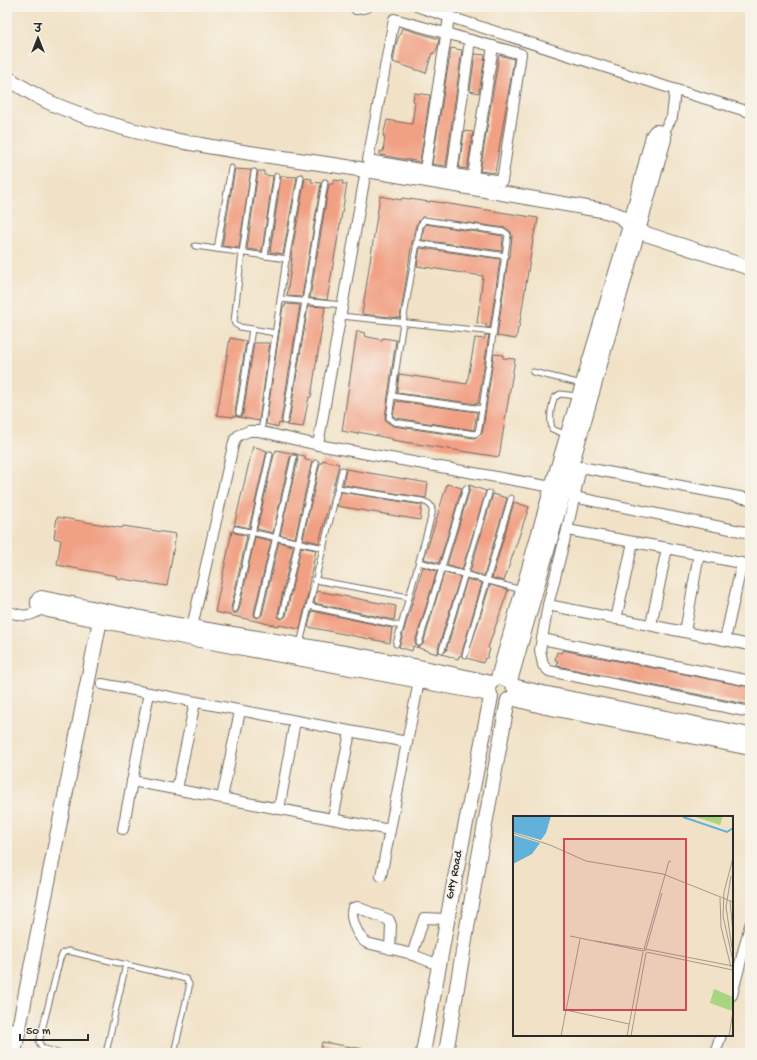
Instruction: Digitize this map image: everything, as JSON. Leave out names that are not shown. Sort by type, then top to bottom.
[{"type":"street","points":[[356,9],[368,7]]},
{"type":"street","points":[[419,7],[675,90],[750,112]]},
{"type":"street","points":[[425,175],[449,16]]},
{"type":"street","points":[[394,19],[446,33],[521,54],[502,181],[472,182],[452,173],[425,175],[368,160],[394,19]]},
{"type":"street","points":[[472,182],[491,45],[496,32]]},
{"type":"street","points":[[452,173],[470,40]]},
{"type":"street","points":[[7,78],[51,103],[105,123],[139,132],[220,148],[366,170],[425,175],[472,182],[606,211],[620,216],[633,228],[750,268]]},
{"type":"street","points":[[502,690],[588,408],[633,228],[653,136],[656,132],[663,133],[672,117],[675,90]]},
{"type":"street","points":[[318,445],[366,170]]},
{"type":"street","points":[[502,690],[523,590],[552,487],[581,390],[633,228]]},
{"type":"street","points":[[192,628],[235,439],[239,435],[249,431],[261,432],[318,445],[552,487]]},
{"type":"street","points":[[750,499],[581,467],[548,605],[540,650],[543,665],[549,671],[750,712]]},
{"type":"street","points":[[574,497],[750,533]]},
{"type":"street","points":[[567,530],[746,564],[725,640]]},
{"type":"street","points":[[616,618],[633,542]]},
{"type":"street","points":[[651,625],[667,548]]},
{"type":"street","points":[[685,632],[699,554]]},
{"type":"street","points":[[750,735],[502,690],[419,681],[100,620],[43,608],[37,603],[41,598],[192,628],[299,645],[415,666],[502,690],[546,707],[750,748]]},
{"type":"street","points":[[548,605],[750,645]]},
{"type":"street","points":[[7,610],[18,615],[26,616],[43,608]]},
{"type":"street","points":[[14,1053],[13,1029],[100,620]]},
{"type":"street","points":[[542,639],[750,681]]},
{"type":"street","points":[[381,876],[419,681]]},
{"type":"street","points":[[102,684],[407,742]]},
{"type":"street","name":"GHY Road","points":[[422,1053],[447,919],[502,690]]},
{"type":"street","name":"GHY Road","points":[[446,1053],[478,862],[502,690]]},
{"type":"street","points":[[123,829],[149,694]]},
{"type":"street","points":[[177,789],[195,702]]},
{"type":"street","points":[[222,798],[240,711]]},
{"type":"street","points":[[279,809],[295,721]]},
{"type":"street","points":[[333,819],[350,732]]},
{"type":"street","points":[[132,781],[390,830]]},
{"type":"street","points":[[390,949],[391,925],[389,920],[357,908],[353,908],[352,916],[361,938],[367,943],[412,955],[439,965]]},
{"type":"street","points":[[412,955],[424,918],[447,919]]},
{"type":"street","points":[[733,991],[750,925]]},
{"type":"street","points":[[716,1053],[721,1036]]},
{"type":"lane","points":[[217,249],[231,168]]},
{"type":"lane","points":[[254,172],[234,322],[240,327],[275,333]]},
{"type":"lane","points":[[265,256],[277,176]]},
{"type":"lane","points":[[261,432],[280,299],[301,178]]},
{"type":"lane","points":[[285,421],[325,182]]},
{"type":"lane","points":[[424,220],[507,232],[508,235],[506,256],[477,433],[472,434],[392,421],[389,415],[416,243],[420,223],[424,220]]},
{"type":"lane","points":[[416,243],[506,256]]},
{"type":"lane","points":[[195,246],[287,259]]},
{"type":"lane","points":[[280,299],[343,305]]},
{"type":"lane","points":[[341,316],[494,332]]},
{"type":"lane","points":[[239,413],[252,329]]},
{"type":"lane","points":[[533,372],[581,390]]},
{"type":"lane","points":[[568,436],[558,433],[552,429],[550,421],[554,398],[560,394],[581,390]]},
{"type":"lane","points":[[392,396],[482,409]]},
{"type":"lane","points":[[235,609],[270,454]]},
{"type":"lane","points":[[258,614],[294,458]]},
{"type":"lane","points":[[282,615],[316,463]]},
{"type":"lane","points":[[299,645],[342,470]]},
{"type":"lane","points":[[338,488],[429,503],[432,506],[432,514],[396,644]]},
{"type":"lane","points":[[419,644],[466,488]]},
{"type":"lane","points":[[442,650],[489,493]]},
{"type":"lane","points":[[465,655],[511,498]]},
{"type":"lane","points":[[236,529],[324,548]]},
{"type":"lane","points":[[419,562],[523,590]]},
{"type":"lane","points":[[315,580],[409,597]]},
{"type":"lane","points":[[309,606],[401,626]]},
{"type":"lane","points":[[58,1053],[42,1048],[39,1042],[61,955],[65,951],[75,951],[183,977],[188,981],[189,988],[174,1053]]},
{"type":"lane","points":[[106,1053],[126,964]]},
{"type":"building","points":[[402,28],[439,39],[438,46],[435,53],[432,53],[426,73],[393,62],[396,44]]},
{"type":"building","points":[[451,48],[462,50],[446,166],[432,164]]},
{"type":"building","points":[[475,54],[485,55],[479,93],[470,91]]},
{"type":"building","points":[[499,55],[514,59],[495,173],[480,171]]},
{"type":"building","points":[[414,93],[430,95],[420,162],[380,155],[380,151],[383,152],[385,137],[383,136],[387,120],[412,124],[415,102],[413,101]]},
{"type":"building","points":[[464,131],[473,132],[467,169],[459,168]]},
{"type":"building","points":[[235,169],[251,170],[239,248],[222,246]]},
{"type":"building","points":[[258,171],[264,171],[264,175],[273,176],[262,251],[247,249]]},
{"type":"building","points":[[281,176],[297,177],[283,254],[270,252]]},
{"type":"building","points":[[305,178],[312,179],[311,182],[321,183],[302,297],[287,296],[291,257]]},
{"type":"building","points":[[334,180],[343,181],[342,184],[347,184],[327,300],[310,298],[329,184],[333,184]]},
{"type":"building","points":[[380,196],[401,200],[402,198],[430,201],[538,218],[516,339],[497,336],[512,236],[511,232],[506,228],[422,217],[416,225],[412,242],[400,318],[362,314]]},
{"type":"building","points":[[426,224],[503,236],[502,251],[422,240]]},
{"type":"building","points":[[420,248],[500,259],[490,328],[486,327],[486,324],[477,323],[483,276],[417,266]]},
{"type":"building","points":[[285,304],[300,305],[281,420],[282,424],[279,423],[278,427],[266,424],[283,306],[285,307]]},
{"type":"building","points":[[308,306],[325,307],[311,397],[309,397],[303,427],[286,425],[289,422]]},
{"type":"building","points":[[357,331],[365,333],[364,336],[382,340],[383,338],[396,340],[385,417],[386,421],[393,426],[474,438],[477,437],[482,433],[483,429],[494,354],[503,355],[503,358],[515,359],[499,457],[392,440],[393,439],[358,432],[358,434],[342,431]]},
{"type":"building","points":[[485,335],[489,335],[478,404],[397,393],[399,374],[467,384],[475,338],[485,339]]},
{"type":"building","points":[[230,338],[246,341],[235,412],[236,416],[239,417],[243,414],[254,343],[270,343],[259,421],[233,416],[217,415]]},
{"type":"building","points":[[396,401],[477,412],[474,430],[396,418],[393,416]]},
{"type":"building","points":[[253,446],[267,451],[249,528],[237,525],[234,526]]},
{"type":"building","points":[[276,450],[305,456],[305,460],[312,461],[295,538],[280,535],[298,459],[297,455],[295,454],[290,457],[273,533],[257,529]]},
{"type":"building","points":[[323,460],[339,464],[319,543],[303,539],[320,463],[322,463]]},
{"type":"building","points":[[346,469],[428,483],[426,498],[343,485]]},
{"type":"building","points":[[447,484],[462,488],[439,563],[424,559]]},
{"type":"building","points":[[469,485],[486,491],[462,570],[447,565],[470,489]]},
{"type":"building","points":[[341,492],[422,505],[420,520],[337,506]]},
{"type":"building","points":[[493,494],[507,498],[484,576],[470,572]]},
{"type":"building","points":[[514,502],[529,507],[504,581],[492,578]]},
{"type":"building","points":[[57,517],[122,528],[123,526],[176,534],[167,586],[116,578],[117,576],[57,565],[61,540],[54,538]]},
{"type":"building","points":[[232,531],[247,536],[231,608],[234,613],[237,613],[239,610],[255,537],[271,541],[254,613],[255,617],[257,618],[262,615],[279,542],[293,546],[278,614],[279,618],[282,619],[286,616],[301,547],[316,550],[300,629],[278,626],[215,612]]},
{"type":"building","points":[[423,567],[437,571],[415,642],[418,647],[423,644],[444,573],[460,577],[438,649],[439,653],[437,652],[437,654],[413,646],[412,651],[399,647]]},
{"type":"building","points":[[467,579],[482,583],[461,656],[459,656],[458,659],[442,654],[446,651]]},
{"type":"building","points":[[490,585],[508,590],[488,648],[490,649],[487,658],[485,658],[483,663],[467,658]]},
{"type":"building","points":[[317,591],[396,606],[394,620],[314,603]]},
{"type":"building","points":[[312,611],[392,628],[390,643],[308,627]]},
{"type":"building","points":[[562,650],[750,687],[750,705],[557,666],[558,661],[555,660],[557,652],[562,653]]},
{"type":"building","points":[[322,1042],[364,1049],[363,1053],[320,1053]]}]
